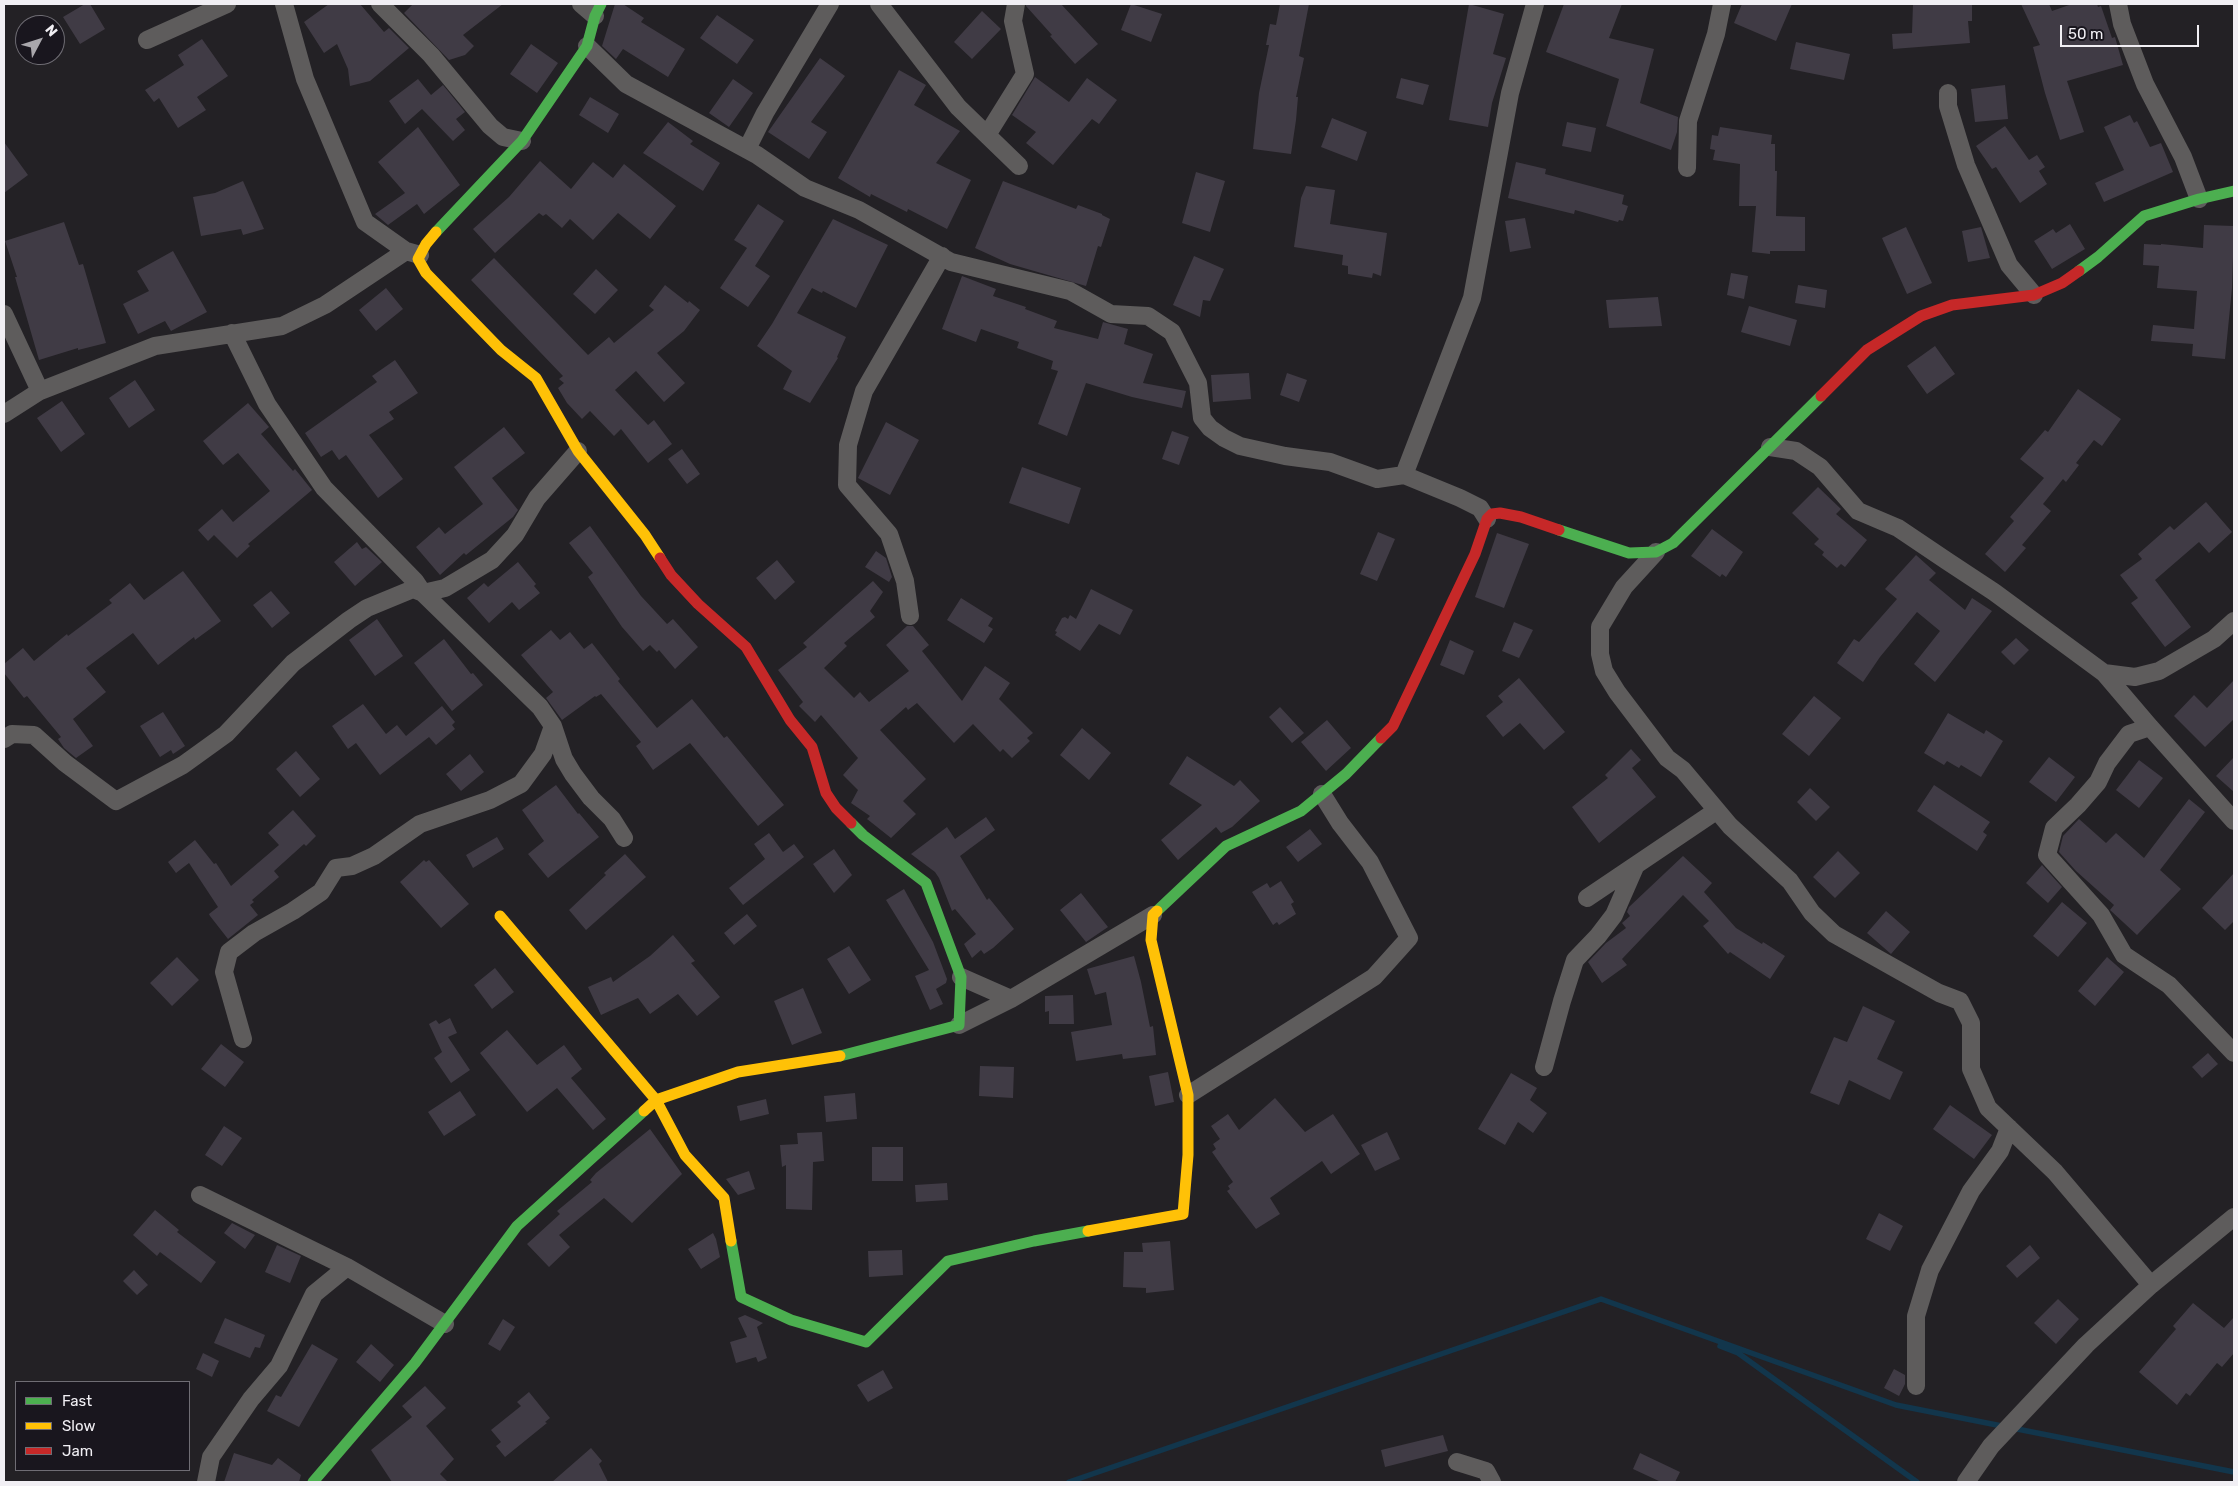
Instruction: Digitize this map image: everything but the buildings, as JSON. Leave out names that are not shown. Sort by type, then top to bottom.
[{"type":"street","points":[[147,40],[227,4]]},
{"type":"street","points":[[284,4],[305,79],[364,222],[413,253],[426,273],[501,350],[536,378],[578,451],[645,535],[671,575],[698,604],[746,647],[790,720],[812,747],[826,792],[836,808],[863,835],[926,883],[961,977],[959,1025]]},
{"type":"street","points":[[380,4],[431,55],[490,126],[503,136],[522,141]]},
{"type":"street","points":[[4,414],[40,391],[155,346],[282,326],[325,305],[426,244],[522,141],[587,46],[598,10],[581,4]]},
{"type":"street","points":[[747,149],[765,113],[830,4]]},
{"type":"street","points":[[879,4],[958,107],[1019,166]]},
{"type":"street","points":[[987,135],[1026,74],[1013,21],[1016,4]]},
{"type":"street","points":[[1404,475],[1472,298],[1510,93],[1535,4]]},
{"type":"street","points":[[1687,168],[1688,121],[1716,34],[1722,4]]},
{"type":"street","points":[[2118,4],[2122,24],[2145,84],[2183,157],[2199,199]]},
{"type":"street","points":[[587,46],[626,84],[747,149],[805,188],[859,210],[951,262],[1070,291],[1111,314],[1148,316],[1172,332],[1198,383],[1202,418],[1210,428],[1224,438],[1240,446],[1285,456],[1330,462],[1376,479],[1404,475],[1480,508],[1487,519]]},
{"type":"street","points":[[1948,93],[1948,106],[1966,165],[2009,265],[2034,295]]},
{"type":"street","points":[[2151,1285],[2055,1172],[1988,1108],[1971,1069],[1972,1023],[1960,1001],[1939,993],[1834,934],[1812,913],[1790,881],[1730,826],[1683,770],[1667,758],[1604,671],[1600,654],[1600,627],[1624,587],[1656,552],[1673,543],[1867,350],[1921,316],[1952,305],[2034,295],[2062,284],[2091,263],[2144,216],[2199,199],[2234,191]]},
{"type":"street","points":[[910,616],[905,581],[889,534],[846,485],[848,445],[864,391],[942,256]]},
{"type":"street","points":[[4,314],[40,391]]},
{"type":"street","points":[[232,334],[267,404],[324,488],[416,581],[423,593],[530,696],[553,726],[564,759],[572,774],[591,798],[612,819],[624,838]]},
{"type":"street","points":[[1770,447],[1796,451],[1804,456],[1820,467],[1858,511],[1906,534],[1994,592],[2104,673],[2234,821]]},
{"type":"street","points":[[4,739],[12,734],[34,735],[65,763],[116,801],[183,765],[226,734],[293,663],[367,608],[413,589],[423,593],[444,588],[492,560],[515,535],[537,498],[578,451]]},
{"type":"street","points":[[313,1482],[415,1363],[517,1226],[656,1100],[738,1072],[846,1055],[959,1025],[1011,999],[1153,915],[1226,846],[1301,811],[1322,794],[1346,774],[1393,726],[1475,554],[1487,519],[1492,514],[1500,513],[1521,517],[1629,553],[1656,552]]},
{"type":"street","points":[[2104,673],[2135,676],[2159,671],[2214,639],[2234,620]]},
{"type":"street","points":[[243,1039],[224,972],[229,952],[254,933],[293,911],[321,892],[336,868],[352,866],[374,856],[420,824],[490,800],[521,784],[543,754],[553,726]]},
{"type":"street","points":[[2150,727],[2130,734],[2107,763],[2098,782],[2054,828],[2047,855],[2101,915],[2124,955],[2169,985],[2234,1053]]},
{"type":"street","points":[[1188,1095],[1374,977],[1409,938],[1370,862],[1340,823],[1322,794]]},
{"type":"street","points":[[1587,898],[1716,811]]},
{"type":"street","points":[[1544,1067],[1551,1037],[1575,960],[1598,936],[1614,915],[1635,867]]},
{"type":"street","points":[[500,916],[656,1100],[685,1155],[724,1198],[741,1297],[791,1320],[866,1342],[948,1261],[1034,1242],[1183,1214],[1188,1155],[1188,1095],[1151,940],[1153,915]]},
{"type":"street","points":[[961,977],[1011,999]]},
{"type":"street","points":[[1916,1386],[1916,1316],[1930,1270],[1971,1191],[2000,1151],[2009,1128]]},
{"type":"street","points":[[200,1195],[347,1266],[445,1324]]},
{"type":"street","points":[[1966,1482],[1991,1446],[2086,1345],[2151,1285],[2234,1217]]},
{"type":"street","points":[[206,1482],[211,1457],[251,1399],[279,1366],[314,1294],[347,1266]]},
{"type":"street","points":[[1457,1462],[1486,1471],[1492,1482]]},
{"type":"waterway","points":[[1069,1482],[1601,1299],[1896,1405],[2234,1472]]},
{"type":"waterway","points":[[1720,1346],[1738,1353],[1917,1482]]},
{"type":"traffic: fast","points":[[436,232],[522,141],[587,46],[595,16],[601,4]]},
{"type":"traffic: fast","points":[[2079,271],[2098,257],[2144,216],[2199,199],[2234,191]]},
{"type":"traffic: fast","points":[[1559,530],[1629,553],[1656,552],[1673,543],[1821,396]]},
{"type":"traffic: fast","points":[[1157,911],[1226,846],[1301,811],[1346,774],[1381,738]]},
{"type":"traffic: fast","points":[[840,1056],[959,1025],[961,977],[926,883],[863,835],[851,823]]},
{"type":"traffic: fast","points":[[313,1482],[415,1363],[517,1226],[644,1111]]},
{"type":"traffic: fast","points":[[731,1241],[741,1297],[791,1320],[866,1342],[948,1261],[1034,1241],[1088,1231]]},
{"type":"traffic: slow","points":[[436,232],[426,244],[418,259],[426,273],[501,350],[536,378],[578,451],[645,535],[660,558]]},
{"type":"traffic: slow","points":[[1088,1231],[1183,1214],[1188,1155],[1188,1095],[1151,940],[1153,915],[1157,911]]},
{"type":"traffic: slow","points":[[500,916],[656,1100],[685,1155],[724,1198],[731,1241]]},
{"type":"traffic: slow","points":[[644,1111],[656,1100],[738,1072],[840,1056]]},
{"type":"traffic: jam","points":[[1821,396],[1867,350],[1921,316],[1952,305],[2034,295],[2062,283],[2079,271]]},
{"type":"traffic: jam","points":[[1381,738],[1393,726],[1475,554],[1487,519],[1492,514],[1500,513],[1521,517],[1559,530]]},
{"type":"traffic: jam","points":[[660,558],[671,575],[698,604],[746,647],[790,720],[812,747],[826,793],[836,808],[851,823]]}]
